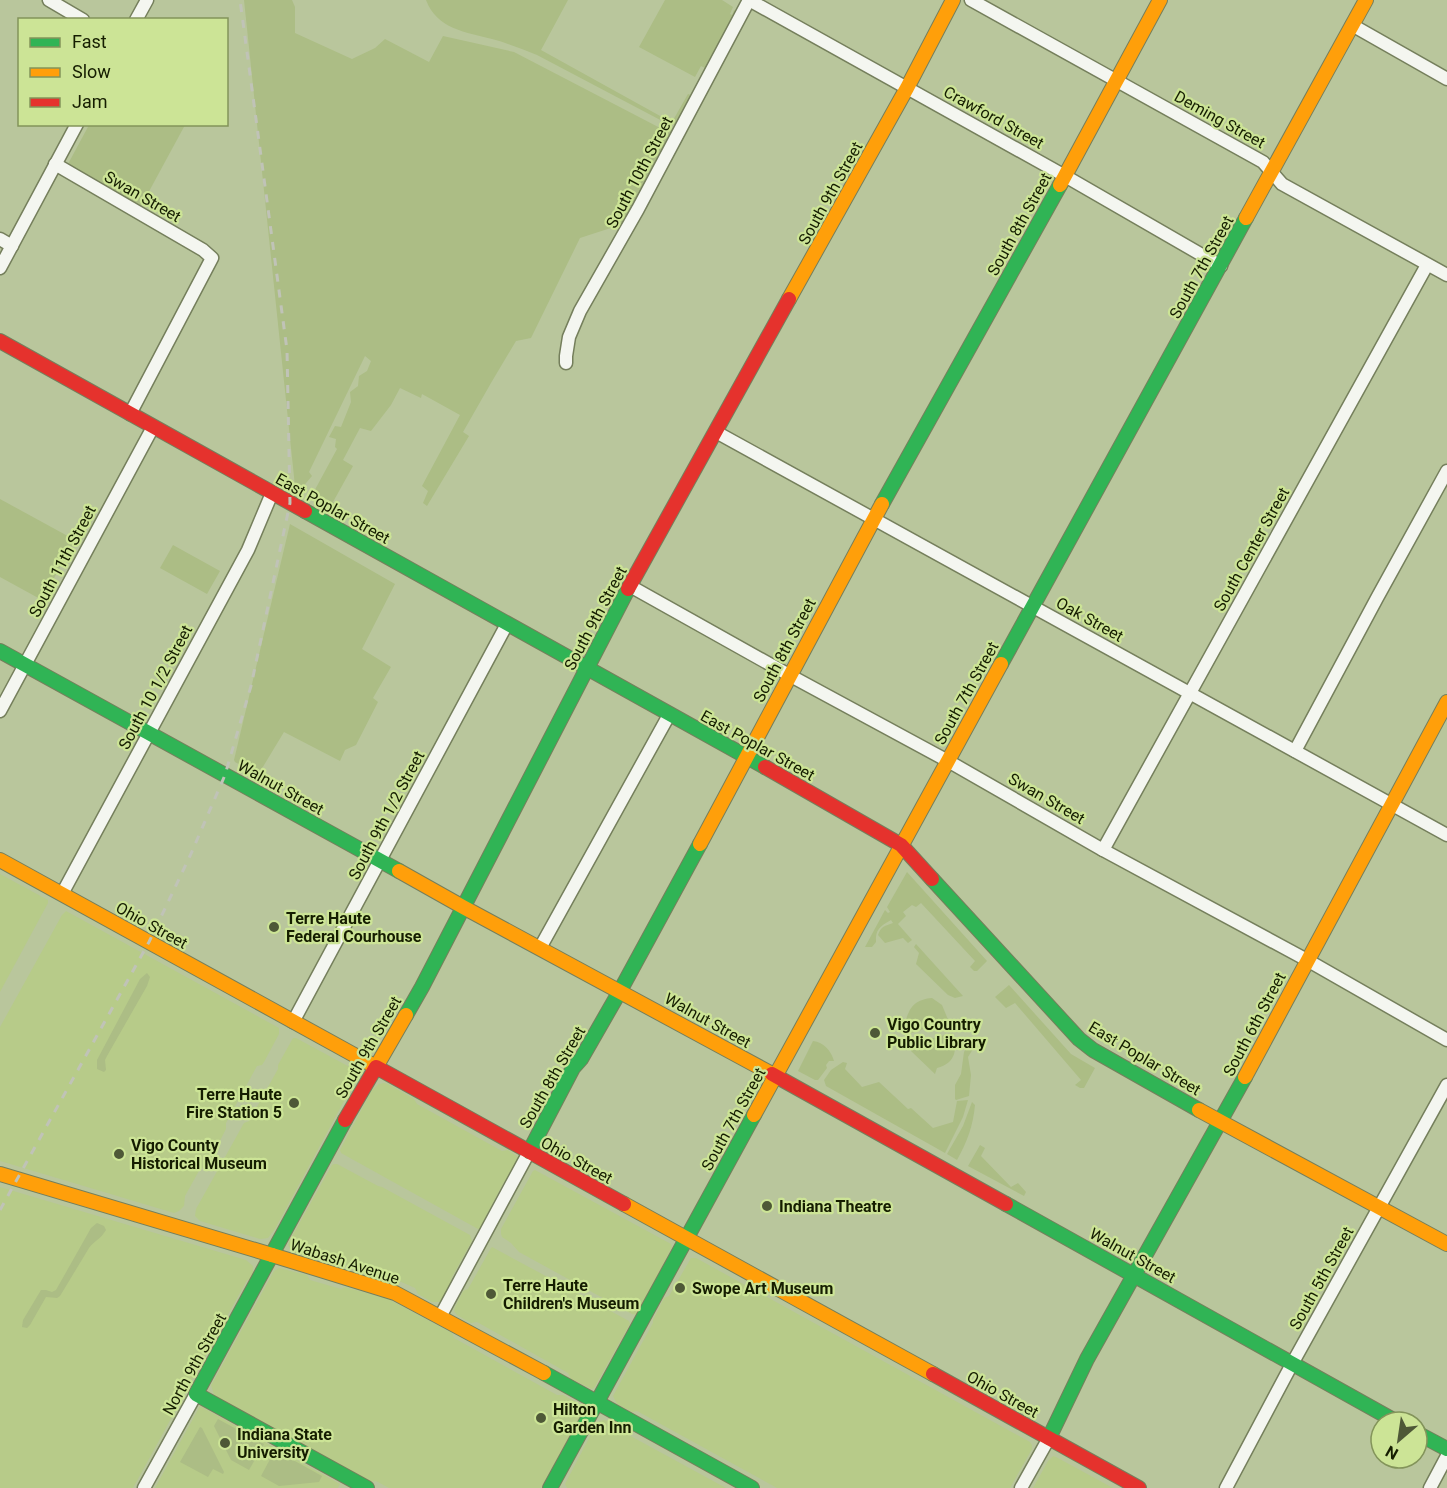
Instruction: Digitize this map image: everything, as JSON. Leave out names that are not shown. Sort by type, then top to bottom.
[{"type":"street","points":[[49,0],[80,18]]},
{"type":"street","points":[[137,18],[147,0]]},
{"type":"street","name":"Crawford Street","points":[[749,0],[1065,176],[1221,266]]},
{"type":"street","name":"South 10th Street","points":[[566,363],[569,337],[580,311],[638,209],[749,0]]},
{"type":"street","name":"South 9th Street","points":[[272,1255],[356,1100],[422,987],[630,586],[907,88],[953,0]]},
{"type":"street","name":"Deming Street","points":[[971,0],[1263,162],[1282,184],[1447,274]]},
{"type":"street","name":"South 8th Street","points":[[440,1317],[573,1068],[581,1059],[620,991],[747,757],[873,519],[1065,176],[1160,0]]},
{"type":"street","name":"South 7th Street","points":[[550,1488],[1366,0]]},
{"type":"street","points":[[1352,25],[1447,79]]},
{"type":"street","points":[[0,268],[76,126]]},
{"type":"street","name":"Swan Street","points":[[55,164],[203,250],[212,258],[130,414]]},
{"type":"street","points":[[0,239],[12,246]]},
{"type":"street","name":"South Center Street","points":[[1103,850],[1427,265]]},
{"type":"street","name":"East Poplar Street","points":[[0,341],[901,845],[1066,1026],[1093,1050],[1447,1244]]},
{"type":"street","name":"South 11th Street","points":[[0,711],[153,427]]},
{"type":"street","name":"Oak Street","points":[[716,432],[1447,835]]},
{"type":"street","points":[[1295,751],[1447,471]]},
{"type":"street","name":"South 10 1/2 Street","points":[[62,894],[248,550],[272,493]]},
{"type":"street","name":"Swan Street","points":[[630,586],[948,761],[1103,850],[1307,960],[1447,1040]]},
{"type":"street","name":"South 9th 1/2 Street","points":[[293,1022],[507,624]]},
{"type":"street","name":"Walnut Street","points":[[0,651],[463,907],[776,1076],[1375,1410]]},
{"type":"street","name":"South 6th Street","points":[[1021,1488],[1049,1438],[1087,1359],[1221,1122],[1447,702]]},
{"type":"street","points":[[540,948],[669,715]]},
{"type":"street","name":"Ohio Street","points":[[0,860],[1139,1488]]},
{"type":"street","name":"South 5th Street","points":[[1226,1488],[1447,1084]]},
{"type":"street","name":"Wabash Avenue","points":[[0,1174],[402,1296],[752,1488]]},
{"type":"street","name":"North 9th Street","points":[[144,1488],[272,1255]]},
{"type":"street","points":[[196,1395],[348,1483],[367,1488]]},
{"type":"street","points":[[1429,1439],[1447,1449]]},
{"type":"street","points":[[1430,1488],[1447,1456]]},
{"type":"shaded area","points":[[244,0],[292,0],[295,7],[295,33],[352,59],[375,48],[385,39],[429,62],[443,36],[514,52],[664,130],[676,129],[623,224],[580,238],[531,338],[516,341],[463,432],[469,436],[427,506],[423,503],[428,491],[422,486],[460,415],[422,394],[421,398],[400,388],[391,405],[371,431],[360,428],[343,460],[353,466],[333,502],[339,505],[335,513],[316,503],[318,500],[311,497],[337,449],[336,439],[329,437],[335,426],[341,427],[351,402],[350,392],[358,386],[359,376],[367,371],[371,361],[365,356],[309,472],[312,476],[301,489],[295,486]]},
{"type":"shaded area","points":[[426,0],[568,0],[541,50],[671,122],[688,94],[692,96],[676,125],[666,123],[537,55],[503,42],[453,28],[437,17]]},
{"type":"shaded area","points":[[665,0],[722,0],[733,7],[730,14],[732,15],[734,10],[738,12],[708,67],[701,66],[695,77],[639,47]]},
{"type":"shaded area","points":[[88,126],[184,126],[140,208],[70,168],[68,164]]},
{"type":"shaded area","points":[[0,499],[75,540],[42,600],[0,577]]},
{"type":"shaded area","points":[[290,524],[395,584],[362,649],[391,667],[373,698],[378,702],[356,745],[345,750],[340,761],[284,732],[258,775],[234,760]]},
{"type":"shaded area","points":[[173,545],[220,571],[207,594],[160,568]]},
{"type":"shaded area","points":[[907,872],[987,961],[977,971],[970,967],[975,961],[921,903],[916,907],[912,905],[903,912],[906,916],[898,924],[912,940],[908,943],[903,938],[885,943],[878,935],[882,928],[893,923],[891,920],[879,929],[876,942],[872,947],[865,947],[885,910],[890,912],[887,907]]},
{"type":"shaded area","points":[[0,874],[48,900],[48,903],[0,992]]},
{"type":"shaded area","points":[[66,911],[279,1028],[279,1034],[264,1062],[257,1066],[226,1123],[226,1129],[207,1166],[200,1169],[185,1196],[184,1206],[174,1213],[0,1161],[0,1027]]},
{"type":"shaded area","points":[[916,944],[963,996],[955,998],[948,995],[916,964],[919,953],[914,947]]},
{"type":"shaded area","points":[[147,973],[150,977],[147,986],[105,1060],[106,1070],[104,1072],[97,1069],[97,1060],[140,979]]},
{"type":"shaded area","points":[[1009,985],[1071,1054],[1095,1068],[1084,1088],[1075,1085],[1081,1080],[1015,1003],[1006,1008],[995,997]]},
{"type":"shaded area","points":[[932,998],[942,1005],[949,1022],[911,1033],[904,1026],[912,1006]]},
{"type":"shaded area","points":[[952,1033],[955,1045],[954,1055],[948,1063],[937,1068],[935,1074],[911,1051],[915,1043]]},
{"type":"shaded area","points":[[293,1038],[357,1071],[358,1075],[268,1238],[260,1239],[200,1221],[195,1216],[196,1209],[244,1123],[249,1121]]},
{"type":"shaded area","points":[[813,1041],[826,1048],[834,1061],[829,1061],[818,1080],[798,1071]]},
{"type":"shaded area","points":[[967,1047],[973,1049],[968,1057],[971,1075],[969,1096],[956,1100],[955,1085],[961,1074],[964,1052]]},
{"type":"shaded area","points":[[843,1062],[847,1063],[845,1069],[862,1087],[879,1082],[933,1128],[953,1122],[957,1101],[968,1100],[963,1117],[945,1153],[826,1086],[824,1080],[831,1070]]},
{"type":"shaded area","points":[[384,1083],[502,1151],[508,1150],[518,1157],[510,1179],[504,1182],[484,1220],[485,1226],[481,1229],[341,1153],[340,1150],[372,1090]]},
{"type":"shaded area","points":[[972,1102],[975,1105],[971,1127],[957,1160],[947,1154],[963,1126]]},
{"type":"shaded area","points":[[980,1145],[985,1148],[981,1156],[1011,1187],[1018,1183],[1026,1192],[1024,1196],[968,1166]]},
{"type":"shaded area","points":[[334,1164],[382,1187],[470,1235],[472,1241],[441,1302],[432,1302],[418,1294],[415,1288],[392,1278],[316,1256],[313,1258],[294,1253],[288,1245],[290,1240]]},
{"type":"shaded area","points":[[535,1170],[671,1244],[672,1247],[637,1315],[519,1252],[502,1237],[501,1229]]},
{"type":"shaded area","points":[[0,1187],[246,1260],[253,1266],[253,1279],[247,1280],[133,1488],[0,1488]]},
{"type":"shaded area","points":[[97,1223],[104,1226],[106,1230],[89,1248],[60,1296],[46,1297],[30,1325],[27,1328],[22,1327],[23,1320],[41,1290],[52,1292],[56,1290],[91,1228]]},
{"type":"shaded area","points":[[492,1247],[629,1321],[630,1324],[594,1388],[571,1379],[568,1373],[477,1322],[471,1323],[454,1311],[463,1291],[468,1289]]},
{"type":"shaded area","points":[[691,1258],[696,1258],[1030,1442],[1032,1449],[1010,1488],[777,1488],[637,1411],[632,1412],[617,1404],[613,1396],[664,1298],[669,1296]]},
{"type":"shaded area","points":[[279,1268],[307,1275],[310,1280],[341,1289],[345,1287],[388,1299],[452,1333],[454,1338],[557,1395],[563,1395],[578,1403],[582,1413],[541,1488],[389,1488],[376,1481],[370,1482],[215,1398],[211,1385],[274,1271]]},
{"type":"shaded area","name":"Indiana State University","points":[[200,1406],[340,1484],[338,1488],[155,1488]]},
{"type":"shaded area","points":[[218,1419],[264,1444],[249,1470],[231,1460],[214,1426]]},
{"type":"shaded area","points":[[604,1420],[610,1421],[624,1429],[625,1433],[726,1488],[567,1488],[565,1484],[597,1423]]},
{"type":"shaded area","points":[[200,1427],[223,1474],[213,1469],[208,1477],[180,1462]]},
{"type":"shaded area","points":[[275,1450],[322,1476],[319,1482],[279,1486],[261,1476]]},
{"type":"shaded area","points":[[1053,1456],[1056,1457],[1113,1488],[1033,1488]]},
{"type":"railway","points":[[0,1210],[149,942],[225,775],[251,686],[290,503],[287,350],[240,0]]},
{"type":"traffic: fast","points":[[882,504],[1060,185]]},
{"type":"traffic: fast","points":[[1001,664],[1246,218]]},
{"type":"traffic: fast","points":[[305,511],[765,767]]},
{"type":"traffic: fast","points":[[406,1015],[628,589]]},
{"type":"traffic: fast","points":[[0,651],[399,871]]},
{"type":"traffic: fast","points":[[529,1152],[573,1068],[581,1059],[620,991],[700,844]]},
{"type":"traffic: fast","points":[[932,879],[1079,1039],[1093,1050],[1199,1110]]},
{"type":"traffic: fast","points":[[1049,1438],[1087,1359],[1245,1077]]},
{"type":"traffic: fast","points":[[550,1488],[754,1115]]},
{"type":"traffic: fast","points":[[345,1120],[196,1394],[367,1488]]},
{"type":"traffic: fast","points":[[1006,1204],[1375,1410]]},
{"type":"traffic: fast","points":[[544,1373],[752,1488]]},
{"type":"traffic: fast","points":[[1429,1439],[1447,1449]]},
{"type":"traffic: slow","points":[[789,299],[907,88],[953,0]]},
{"type":"traffic: slow","points":[[1060,185],[1160,0]]},
{"type":"traffic: slow","points":[[1246,218],[1366,0]]},
{"type":"traffic: slow","points":[[700,844],[882,504]]},
{"type":"traffic: slow","points":[[754,1115],[1001,664]]},
{"type":"traffic: slow","points":[[1245,1077],[1447,702]]},
{"type":"traffic: slow","points":[[0,860],[376,1067],[406,1015]]},
{"type":"traffic: slow","points":[[399,871],[772,1074]]},
{"type":"traffic: slow","points":[[1199,1110],[1447,1244]]},
{"type":"traffic: slow","points":[[0,1174],[272,1255]]},
{"type":"traffic: slow","points":[[624,1204],[933,1374]]},
{"type":"traffic: slow","points":[[272,1255],[395,1293],[544,1373]]},
{"type":"traffic: jam","points":[[628,589],[789,299]]},
{"type":"traffic: jam","points":[[0,341],[305,511]]},
{"type":"traffic: jam","points":[[765,767],[901,845],[932,879]]},
{"type":"traffic: jam","points":[[345,1120],[376,1067],[624,1204]]},
{"type":"traffic: jam","points":[[772,1074],[1006,1204]]},
{"type":"traffic: jam","points":[[933,1374],[1139,1488]]},
{"type":"place","name":"Terre Haute Federal Courhouse","points":[[274,927]]},
{"type":"place","name":"Vigo Country Public Library","points":[[875,1033]]},
{"type":"place","name":"Terre Haute Fire Station 5","points":[[294,1103]]},
{"type":"place","name":"Vigo County Historical Museum","points":[[119,1154]]},
{"type":"place","name":"Indiana Theatre","points":[[767,1206]]},
{"type":"place","name":"Swope Art Museum","points":[[680,1288]]},
{"type":"place","name":"Terre Haute Children's Museum","points":[[491,1294]]},
{"type":"place","name":"Hilton Garden Inn","points":[[541,1418]]},
{"type":"place","name":"Indiana State University","points":[[225,1443]]}]
